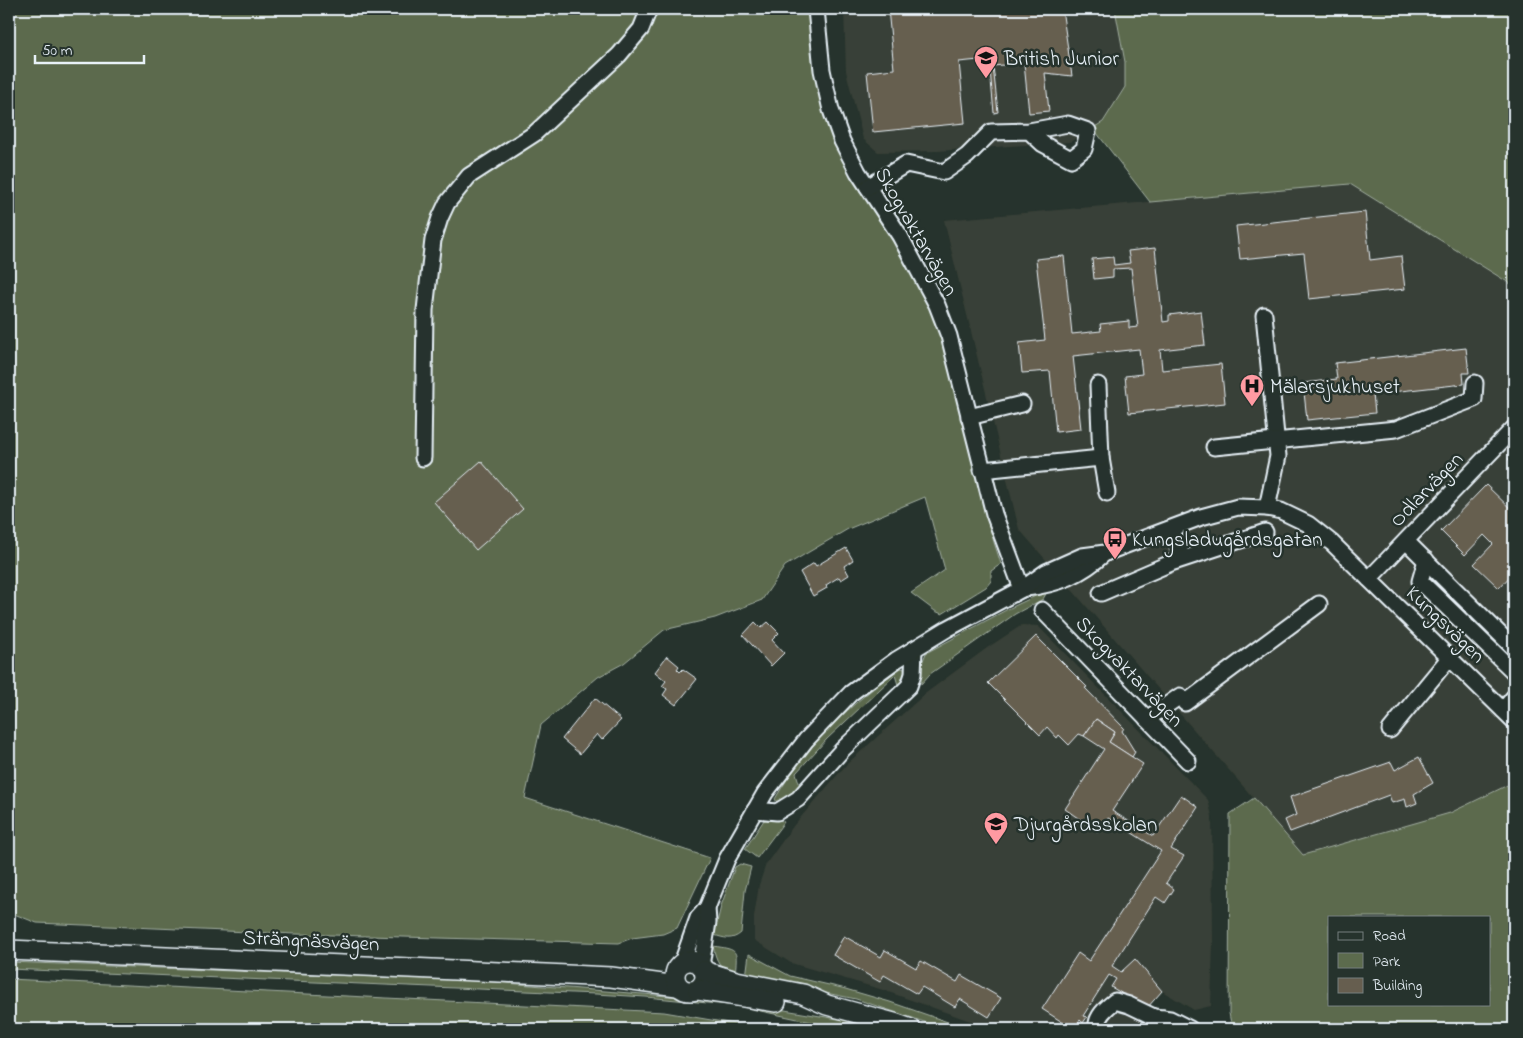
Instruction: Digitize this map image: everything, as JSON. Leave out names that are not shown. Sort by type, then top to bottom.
[{"type":"main road","name":"Strängnäsvägen","points":[[9,950],[611,977],[677,986]]},
{"type":"main road","points":[[827,1005],[800,1007],[763,999],[698,990],[686,992],[677,986],[674,975],[680,964],[693,961],[715,976],[803,994],[827,1005],[911,1029]]},
{"type":"main road","name":"Strängnäsvägen","points":[[611,977],[680,964]]},
{"type":"main road","points":[[698,990],[705,981],[703,968]]},
{"type":"street","points":[[423,458],[425,310],[433,240],[447,203],[469,176],[534,134],[619,55],[641,29],[649,9]]},
{"type":"street","name":"Skogvaktarvägen","points":[[816,9],[822,70],[831,110],[842,141],[868,187],[900,236],[937,304],[949,336],[994,514],[1022,589]]},
{"type":"street","points":[[868,187],[906,164],[944,172],[967,156],[990,132],[1028,131]]},
{"type":"street","points":[[1264,315],[1278,456],[1267,508]]},
{"type":"street","points":[[1214,447],[1396,429],[1474,399],[1475,383]]},
{"type":"street","points":[[1098,385],[1100,458],[1107,493]]},
{"type":"street","points":[[968,417],[1022,404]]},
{"type":"street","name":"Odlarvägen","points":[[1369,579],[1514,428]]},
{"type":"street","points":[[982,470],[1100,458]]},
{"type":"street","points":[[680,964],[698,918],[707,908],[727,859],[765,793],[806,740],[851,693],[946,629],[1022,589],[1046,572],[1082,556],[1105,553],[1201,517],[1238,507],[1267,508],[1281,511],[1308,524],[1332,543],[1369,579]]},
{"type":"street","points":[[1170,529],[1183,558]]},
{"type":"street","points":[[1101,593],[1183,558],[1265,532]]},
{"type":"street","points":[[1406,541],[1514,648]]},
{"type":"street","points":[[1426,560],[1420,581],[1514,672]]},
{"type":"street","name":"Kungsvägen","points":[[1369,579],[1514,721]]},
{"type":"street","points":[[1147,719],[1182,700],[1319,604]]},
{"type":"street","name":"Skogvaktarvägen","points":[[1042,610],[1188,760]]},
{"type":"street","points":[[755,810],[778,812],[798,799],[844,749],[909,686],[913,674],[914,649]]},
{"type":"street","points":[[1390,730],[1450,657]]},
{"type":"street","points":[[1503,710],[1514,697]]},
{"type":"street","points":[[703,968],[708,922],[707,908]]},
{"type":"street","points":[[1097,1029],[1096,1024],[1103,1011],[1115,1001],[1129,1005],[1154,1017],[1170,1019],[1190,1029]]},
{"type":"street","points":[[1149,1029],[1163,1018]]},
{"type":"shaded area","name":"British Junior","points":[[844,9],[1115,9],[1125,62],[1125,87],[1103,122],[1070,142],[937,151],[878,152],[863,139],[846,71]]},
{"type":"shaded area","name":"Mälarsjukhuset","points":[[1350,184],[1514,286],[1514,782],[1450,813],[1303,855],[1019,529],[944,220]]},
{"type":"shaded area","name":"Djurgårdsskolan","points":[[1022,625],[1038,626],[1208,800],[1212,816],[1213,943],[1211,1006],[1194,1010],[1162,991],[1147,1008],[1139,1029],[993,1029],[880,989],[791,963],[754,940],[754,917],[759,885],[766,864],[794,825],[847,764],[926,693]]},
{"type":"green space","points":[[9,9],[810,9],[825,105],[836,142],[854,180],[915,277],[935,319],[981,497],[1001,564],[991,571],[991,581],[986,587],[942,614],[911,593],[945,570],[925,497],[848,529],[785,566],[762,600],[715,618],[664,630],[624,663],[598,677],[541,725],[525,798],[710,858],[677,928],[663,934],[632,938],[619,943],[296,934],[37,923],[9,912]]},
{"type":"green space","points":[[1115,9],[1514,9],[1514,286],[1350,184],[1150,202],[1093,128],[1103,122],[1125,87],[1125,62]]},
{"type":"green space","points":[[1046,591],[1043,599],[1015,614],[930,674],[921,684],[922,663],[926,653]]},
{"type":"green space","points":[[901,668],[905,669],[905,677],[899,688],[895,675],[827,739],[796,773],[800,786],[789,801],[778,804],[775,799],[787,779],[815,743],[847,711]]},
{"type":"green space","points":[[1514,782],[1514,1029],[1232,1029],[1229,1013],[1230,814],[1254,798],[1303,855],[1450,813]]},
{"type":"green space","points":[[776,818],[784,822],[757,858],[745,849],[764,820]]},
{"type":"green space","points":[[740,864],[751,867],[745,891],[741,933],[731,938],[714,935],[721,906],[735,867]]},
{"type":"green space","points":[[713,946],[732,950],[735,953],[735,976],[719,964]]},
{"type":"green space","points":[[749,954],[790,976],[890,1002],[968,1029],[945,1029],[856,999],[746,977]]},
{"type":"green space","points":[[9,962],[481,981],[729,1001],[728,1005],[596,994],[9,969]]},
{"type":"green space","points":[[9,979],[664,1012],[764,1029],[9,1029]]},
{"type":"green space","points":[[743,1003],[844,1020],[873,1029],[844,1029],[742,1007]]},
{"type":"building","points":[[888,9],[1062,9],[1072,76],[1045,73],[1049,111],[1029,113],[1024,63],[993,66],[998,112],[994,113],[989,59],[959,62],[965,123],[873,132],[867,72],[894,69]]},
{"type":"building","points":[[1365,212],[1370,260],[1401,256],[1405,289],[1309,299],[1304,253],[1240,259],[1236,226]]},
{"type":"building","points":[[1155,248],[1163,322],[1169,321],[1169,315],[1201,311],[1205,345],[1160,350],[1162,370],[1221,364],[1225,403],[1129,413],[1125,376],[1142,374],[1139,349],[1073,356],[1081,429],[1056,432],[1050,371],[1022,373],[1019,343],[1045,340],[1036,259],[1064,256],[1072,334],[1101,331],[1100,324],[1129,321],[1129,328],[1138,327],[1131,268],[1113,269],[1113,277],[1094,279],[1092,259],[1113,257],[1114,265],[1130,263],[1128,251]]},
{"type":"building","points":[[1466,348],[1469,373],[1463,373],[1464,384],[1373,394],[1375,413],[1307,420],[1303,383],[1337,379],[1335,363]]},
{"type":"building","points":[[1514,452],[1514,465],[1508,459]]},
{"type":"building","points":[[481,461],[523,509],[476,550],[434,502]]},
{"type":"building","points":[[1486,485],[1514,512],[1514,572],[1499,588],[1474,564],[1493,544],[1484,535],[1465,555],[1441,531]]},
{"type":"building","points":[[846,548],[853,560],[844,566],[849,575],[841,580],[839,577],[826,585],[827,588],[813,596],[800,572],[814,563],[816,566]]},
{"type":"building","points":[[755,622],[761,628],[768,622],[779,633],[772,640],[784,653],[771,666],[743,635]]},
{"type":"building","points":[[1036,636],[1087,687],[1085,688],[1124,728],[1122,731],[1135,752],[1132,757],[1109,742],[1115,732],[1096,719],[1084,736],[1079,734],[1069,745],[1059,735],[1057,738],[1047,727],[1040,735],[988,683]]},
{"type":"building","points":[[667,656],[679,666],[677,669],[680,672],[683,669],[697,679],[676,705],[663,695],[667,689],[662,686],[666,681],[655,672]]},
{"type":"building","points":[[595,698],[621,720],[602,740],[597,734],[580,754],[562,739]]},
{"type":"building","name":"Djurgårdsskolan","points":[[1096,719],[1115,732],[1109,742],[1143,764],[1112,811],[1153,836],[1181,795],[1198,807],[1171,849],[1184,856],[1166,883],[1174,889],[1165,903],[1156,897],[1112,966],[1121,972],[1135,959],[1162,991],[1147,1008],[1111,987],[1116,979],[1109,975],[1083,1016],[1087,1017],[1083,1023],[1080,1020],[1073,1029],[1042,1009],[1078,953],[1089,961],[1161,851],[1108,818],[1098,832],[1065,809],[1104,749],[1084,736]]},
{"type":"building","points":[[1419,757],[1433,783],[1414,794],[1417,803],[1407,807],[1405,799],[1392,803],[1389,795],[1290,832],[1285,820],[1296,815],[1290,797],[1391,762],[1395,770]]},
{"type":"building","points":[[844,936],[881,957],[885,950],[916,968],[921,961],[957,982],[961,975],[1001,998],[989,1017],[960,999],[955,1007],[922,987],[917,994],[884,975],[880,982],[833,955]]},
{"type":"place","name":"British Junior","points":[[986,79]]},
{"type":"place","name":"Mälarsjukhuset","points":[[1252,407]]},
{"type":"place","name":"Kungsladugårdsgatan","points":[[1115,560]]},
{"type":"place","name":"Djurgårdsskolan","points":[[996,845]]}]
